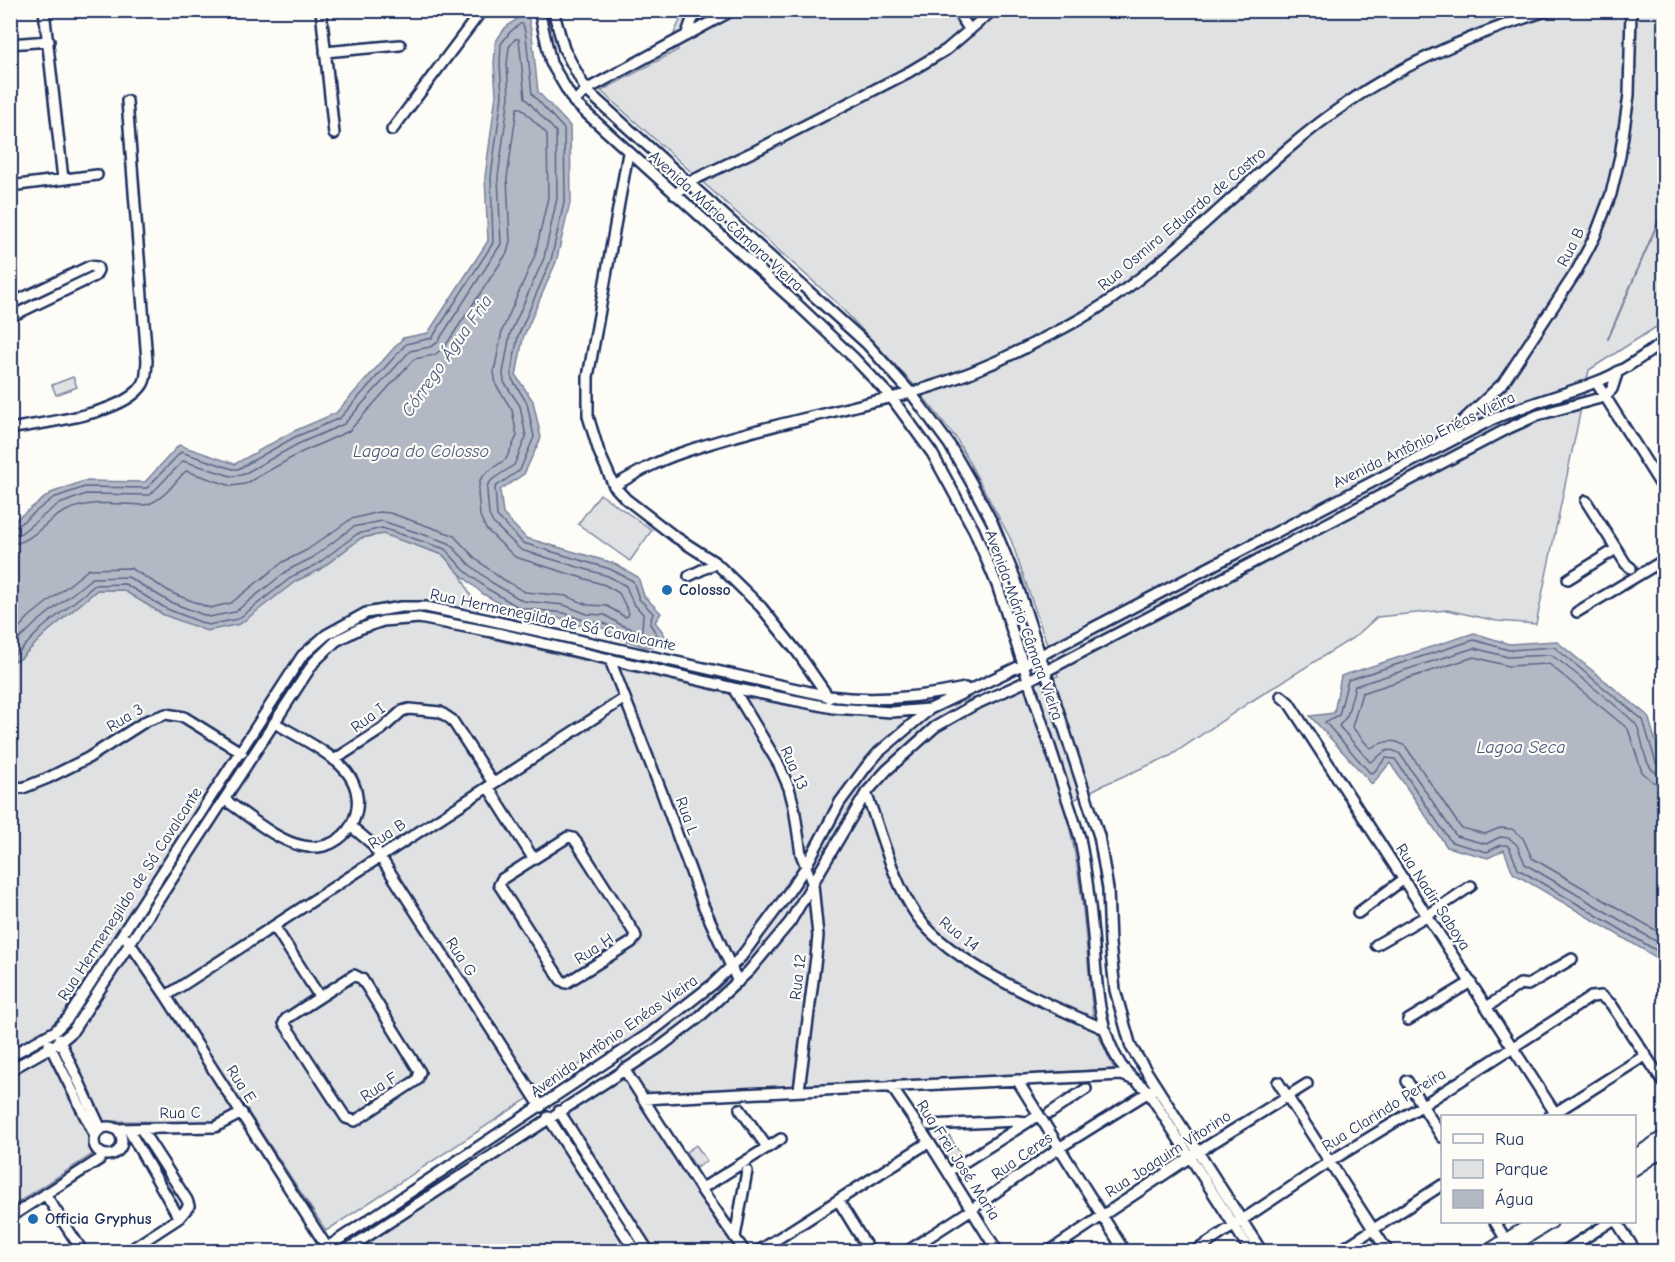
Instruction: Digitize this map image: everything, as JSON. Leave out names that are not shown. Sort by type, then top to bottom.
[{"type":"main road","points":[[1636,1155],[1665,1137]]},
{"type":"main road","points":[[1636,1168],[1665,1149]]},
{"type":"main road","points":[[1508,1247],[1532,1223]]},
{"type":"main road","points":[[1487,1251],[1508,1247],[1548,1223]]},
{"type":"street","points":[[44,10],[63,179]]},
{"type":"street","points":[[321,10],[334,134]]},
{"type":"street","points":[[392,130],[482,10]]},
{"type":"street","name":"Avenida Mário Câmara Vieira","points":[[539,10],[551,63],[574,102],[854,358],[891,397],[932,453],[974,530],[997,585],[1024,664],[1080,838],[1088,879],[1099,1001],[1105,1029],[1120,1064],[1134,1080]]},
{"type":"street","name":"Avenida Mário Câmara Vieira","points":[[553,10],[564,49],[586,90],[867,344],[911,393],[949,444],[992,522],[1015,578],[1099,836],[1108,889],[1110,944],[1115,990],[1133,1054],[1150,1079],[1152,1090],[1237,1222]]},
{"type":"street","points":[[686,36],[699,10]]},
{"type":"street","points":[[574,102],[586,90],[733,10]]},
{"type":"street","points":[[956,10],[970,30]]},
{"type":"street","points":[[675,195],[689,182],[909,72],[946,50],[993,10]]},
{"type":"street","name":"Rua Osmira Eduardo de Castro","points":[[614,486],[651,465],[679,453],[740,435],[911,393],[966,375],[1003,359],[1056,332],[1113,298],[1209,220],[1295,142],[1350,100],[1468,40],[1549,10]]},
{"type":"street","name":"Rua B","points":[[1432,450],[1477,405],[1503,383],[1576,272],[1594,236],[1611,194],[1620,156],[1629,95],[1631,10]]},
{"type":"street","points":[[10,44],[49,41]]},
{"type":"street","points":[[325,52],[400,45]]},
{"type":"street","points":[[10,429],[120,404],[143,384],[146,377],[146,350],[127,101]]},
{"type":"street","points":[[628,153],[588,377],[588,416],[598,452],[614,486],[626,499],[664,529],[716,563],[761,607],[798,653],[828,696],[833,708]]},
{"type":"street","points":[[10,186],[97,175]]},
{"type":"street","points":[[10,304],[90,266],[97,267],[95,276],[10,317]]},
{"type":"street","name":"Avenida Antônio Enéas Vieira","points":[[326,1250],[650,1033],[731,968],[763,928],[805,868],[850,786],[879,752],[930,709],[1024,664],[1509,411],[1596,382],[1665,342]]},
{"type":"street","points":[[1604,397],[1612,389],[1618,371]]},
{"type":"street","points":[[1596,382],[1665,490]]},
{"type":"street","name":"Avenida Antônio Enéas Vieira","points":[[343,1251],[678,1034],[738,982],[763,956],[790,922],[866,793],[887,770],[935,727],[1509,428],[1538,415],[1604,397]]},
{"type":"street","points":[[1586,501],[1630,572]]},
{"type":"street","points":[[1568,579],[1616,549]]},
{"type":"street","points":[[1577,612],[1630,572],[1665,560]]},
{"type":"street","points":[[689,576],[716,563]]},
{"type":"street","name":"Rua Hermenegildo de Sá Cavalcante","points":[[10,1056],[54,1031],[68,1018],[307,650],[326,635],[366,613],[401,607],[426,608],[855,700],[925,697],[982,684]]},
{"type":"street","name":"Rua Hermenegildo de Sá Cavalcante","points":[[10,1070],[60,1042],[72,1032],[317,657],[343,636],[383,621],[419,618],[497,633],[833,708],[892,712],[930,709]]},
{"type":"street","name":"Rua L","points":[[610,660],[703,905],[738,982]]},
{"type":"street","name":"Rua 13","points":[[733,687],[785,779],[794,807],[805,868]]},
{"type":"street","name":"Rua Nadir Saboya","points":[[1281,696],[1289,703],[1428,915],[1554,1115]]},
{"type":"street","name":"Rua B","points":[[166,996],[625,698]]},
{"type":"street","name":"Rua I","points":[[334,760],[382,729],[402,711],[417,709],[444,713],[450,717],[490,785]]},
{"type":"street","name":"Rua 3","points":[[10,786],[23,788],[48,778],[88,758],[146,721],[166,714],[184,717],[252,759]]},
{"type":"street","points":[[225,800],[287,841],[306,847],[320,847],[332,843],[352,827],[356,819],[356,792],[346,771],[334,760],[275,723]]},
{"type":"street","points":[[490,785],[533,858]]},
{"type":"street","name":"Rua 14","points":[[866,793],[907,900],[927,929],[978,968],[1105,1029]]},
{"type":"street","name":"Rua G","points":[[352,827],[369,841],[541,1107]]},
{"type":"street","name":"Rua H","points":[[568,837],[573,838],[635,933],[636,937],[632,942],[569,982],[561,980],[499,885],[502,879],[533,858],[568,837]]},
{"type":"street","name":"Rua 12","points":[[799,1090],[818,936],[813,885],[805,868]]},
{"type":"street","points":[[1358,913],[1404,879]]},
{"type":"street","points":[[1376,945],[1428,915],[1471,886]]},
{"type":"street","points":[[274,926],[319,996]]},
{"type":"street","name":"Rua E","points":[[122,935],[131,942],[242,1113],[326,1250]]},
{"type":"street","points":[[1487,1007],[1520,984],[1533,983],[1572,958]]},
{"type":"street","name":"Rua F","points":[[354,975],[358,975],[418,1069],[419,1079],[355,1121],[346,1118],[284,1025],[286,1019],[319,996],[354,975]]},
{"type":"street","points":[[1408,1020],[1471,982]]},
{"type":"street","name":"Rua Clarindo Pereira","points":[[1194,1251],[1329,1162],[1423,1105],[1591,997],[1601,996],[1606,999],[1646,1055]]},
{"type":"street","points":[[54,1031],[98,1132]]},
{"type":"street","points":[[45,1036],[98,1132]]},
{"type":"street","points":[[1554,1115],[1646,1055],[1665,1083]]},
{"type":"street","points":[[624,1070],[701,1189],[745,1251]]},
{"type":"street","points":[[643,1099],[1122,1075],[1152,1090]]},
{"type":"street","points":[[1134,1080],[1150,1079]]},
{"type":"street","points":[[1017,1080],[1044,1115],[1059,1148],[1125,1251]]},
{"type":"street","points":[[1407,1081],[1441,1134]]},
{"type":"street","points":[[1278,1082],[1388,1251]]},
{"type":"street","name":"Rua Joaquim Vitorino","points":[[1048,1251],[1307,1084]]},
{"type":"street","name":"Rua Frei José Maria","points":[[891,1086],[998,1251]]},
{"type":"street","points":[[955,1168],[1027,1122],[1044,1115],[1086,1089]]},
{"type":"street","name":"Rua Ceres","points":[[906,1251],[972,1209],[1059,1148],[1152,1090]]},
{"type":"street","points":[[741,1109],[767,1147]]},
{"type":"street","points":[[559,1110],[649,1251]]},
{"type":"street","name":"Rua C","points":[[115,1129],[215,1127],[242,1113]]},
{"type":"street","points":[[548,1118],[636,1251]]},
{"type":"street","points":[[929,1125],[1027,1122]]},
{"type":"street","points":[[120,1147],[121,1136],[115,1129],[105,1127],[98,1132],[94,1144],[102,1154],[111,1155],[120,1147],[137,1144]]},
{"type":"street","points":[[128,1129],[179,1218]]},
{"type":"street","points":[[127,1251],[179,1218],[189,1208],[187,1200],[141,1129]]},
{"type":"street","points":[[701,1189],[781,1138]]},
{"type":"street","points":[[757,1251],[929,1142]]},
{"type":"street","points":[[10,1217],[100,1159],[102,1154]]},
{"type":"street","points":[[735,1237],[747,1171]]},
{"type":"street","points":[[1338,1251],[1441,1186]]},
{"type":"street","points":[[45,1194],[83,1251]]},
{"type":"street","points":[[838,1200],[870,1251]]},
{"type":"street","points":[[1237,1222],[1251,1251]]},
{"type":"street","points":[[1237,1222],[1262,1251]]},
{"type":"street","points":[[1496,1223],[1508,1247]]},
{"type":"street","points":[[1563,1251],[1607,1223]]},
{"type":"street","points":[[1618,1223],[1636,1251]]},
{"type":"green space","points":[[688,11],[1664,11],[1664,322],[1589,370],[1536,624],[1497,621],[1447,610],[1377,617],[1356,636],[1250,702],[1170,756],[1064,805],[1080,883],[1093,1016],[1098,1034],[1114,1069],[646,1096],[611,1044],[326,1231],[243,1104],[216,1122],[102,1121],[89,1133],[93,1154],[11,1207],[11,662],[20,659],[45,634],[97,590],[123,590],[164,615],[296,581],[319,570],[361,538],[383,534],[443,555],[460,574],[492,639],[725,693],[790,706],[853,715],[914,714],[1058,676],[1011,540],[956,438],[913,384],[835,301],[601,91],[678,50],[672,38],[682,16]]},
{"type":"green space","points":[[73,377],[77,387],[56,395],[52,385]]},
{"type":"green space","points":[[600,494],[652,530],[630,561],[578,524]]},
{"type":"green space","points":[[622,1073],[738,1251],[347,1252]]},
{"type":"green space","points":[[948,1134],[962,1156],[950,1164],[936,1142]]},
{"type":"green space","points":[[696,1145],[707,1161],[696,1168],[686,1152]]},
{"type":"water","name":"Lagoa do Colosso","points":[[527,11],[538,92],[570,126],[571,199],[556,262],[523,338],[516,376],[533,401],[541,438],[524,474],[500,490],[503,514],[526,538],[613,563],[638,577],[644,596],[661,613],[655,622],[666,640],[663,646],[645,647],[615,637],[603,628],[584,627],[562,619],[519,614],[483,594],[443,555],[383,534],[361,538],[319,570],[296,581],[240,624],[207,631],[164,615],[123,590],[97,590],[45,634],[20,659],[11,662],[11,523],[51,493],[84,481],[145,482],[179,445],[235,464],[292,432],[336,413],[403,338],[428,333],[488,241],[485,177],[496,95],[494,63],[496,41],[505,28]]},
{"type":"water","name":"Lagoa Seca","points":[[1474,633],[1509,644],[1556,641],[1648,716],[1664,769],[1664,962],[1513,873],[1504,850],[1488,858],[1447,847],[1390,763],[1372,784],[1310,716],[1334,713],[1341,676]]},
{"type":"waterway","points":[[1608,339],[1664,208]]},
{"type":"place","name":"Colosso","points":[[667,590]]},
{"type":"place","name":"Officia Gryphus","points":[[33,1219]]},
{"type":"water label","name":"Córrego Água Fria","points":[[447,356]]}]
